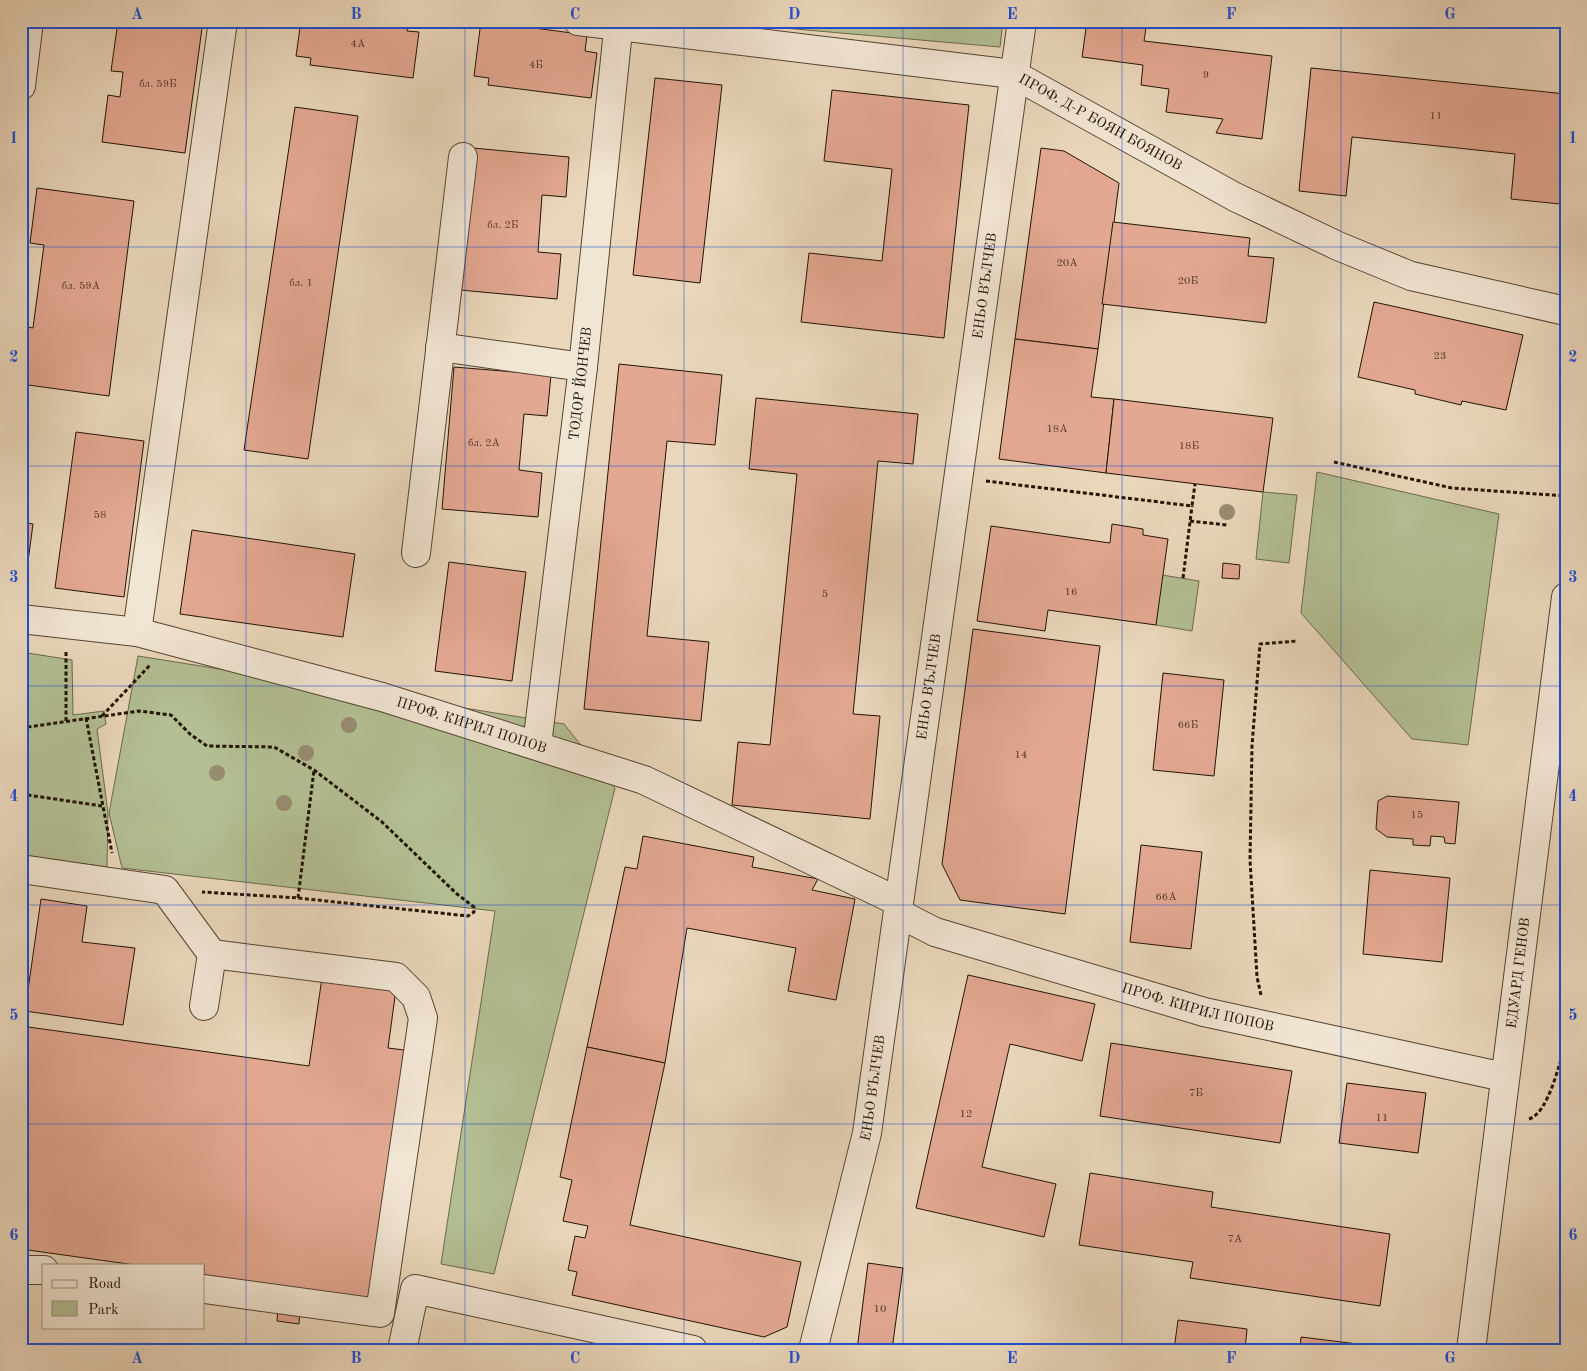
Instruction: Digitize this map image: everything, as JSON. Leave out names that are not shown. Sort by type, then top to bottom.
[{"type":"street","points":[[21,86],[29,21]]},
{"type":"street","points":[[137,632],[223,21]]},
{"type":"street","name":"ПРОФ. Д-Р БОЯН БОЯНОВ","points":[[578,21],[618,24],[1013,74],[1235,196],[1338,246],[1411,276],[1566,311]]},
{"type":"street","name":"ЕНЬО ВЪЛЧЕВ","points":[[813,1350],[866,1133],[1013,74],[1022,21]]},
{"type":"street","name":"ТОДОР ЙОНЧЕВ","points":[[537,745],[583,367],[618,24]]},
{"type":"street","points":[[416,553],[463,158]]},
{"type":"street","points":[[440,347],[583,367]]},
{"type":"street","name":"ЕДУАРД ГЕНОВ","points":[[1471,1350],[1499,1116],[1566,597]]},
{"type":"street","name":"ПРОФ. КИРИЛ ПОПОВ","points":[[21,619],[137,632],[382,697],[644,780],[898,908],[935,932],[1195,1010],[1504,1077]]},
{"type":"street","points":[[21,869],[165,890],[212,954],[204,1006]]},
{"type":"street","points":[[205,1289],[380,1313],[423,1018],[416,997],[396,977],[212,954]]},
{"type":"street","points":[[21,1270],[42,1270]]},
{"type":"street","points":[[402,1350],[415,1289],[693,1350]]},
{"type":"path","points":[[1334,462],[1452,488],[1566,496]]},
{"type":"path","points":[[958,478],[1192,506]]},
{"type":"path","points":[[1183,578],[1195,484]]},
{"type":"path","points":[[1190,521],[1227,526]]},
{"type":"path","points":[[101,716],[172,641]]},
{"type":"path","points":[[1267,1027],[1258,977],[1250,860],[1252,746],[1260,644],[1297,641]]},
{"type":"path","points":[[66,673],[66,721]]},
{"type":"path","points":[[21,728],[139,711],[171,716],[190,734],[208,746],[274,746],[314,770],[382,822],[457,894],[474,907],[474,912],[468,916],[298,898],[165,890]]},
{"type":"path","points":[[86,718],[117,883]]},
{"type":"path","points":[[298,898],[314,770]]},
{"type":"path","points":[[21,794],[102,806]]},
{"type":"path","points":[[1499,1116],[1526,1120],[1535,1117],[1543,1109],[1566,1044]]},
{"type":"green space","points":[[704,21],[1003,21],[1000,47]]},
{"type":"green space","points":[[1317,472],[1499,514],[1468,745],[1412,739],[1301,613]]},
{"type":"green space","points":[[1263,492],[1297,495],[1289,563],[1256,559]]},
{"type":"green space","points":[[1162,575],[1199,581],[1192,631],[1156,625]]},
{"type":"green space","points":[[21,652],[72,660],[73,715],[104,711],[106,724],[97,729],[108,813],[107,867],[21,855]]},
{"type":"green space","points":[[138,656],[564,724],[615,788],[494,1274],[441,1264],[495,911],[122,868],[109,813]]},
{"type":"building","points":[[118,21],[203,21],[185,153],[102,142],[108,95],[120,97],[123,72],[111,71]]},
{"type":"building","points":[[301,21],[408,21],[407,31],[419,32],[413,78],[310,65],[311,58],[296,56]]},
{"type":"building","points":[[481,21],[587,35],[585,51],[597,53],[591,98],[488,85],[489,78],[474,76]]},
{"type":"building","points":[[1087,21],[1147,21],[1144,41],[1272,56],[1262,139],[1216,133],[1223,119],[1166,112],[1169,89],[1141,85],[1143,65],[1082,57]]},
{"type":"building","points":[[1311,68],[1566,94],[1566,150],[1560,204],[1511,199],[1515,154],[1352,137],[1346,196],[1299,191]]},
{"type":"building","points":[[655,78],[722,85],[700,283],[633,275]]},
{"type":"building","points":[[832,90],[969,105],[944,338],[801,322],[809,253],[882,261],[892,169],[824,161]]},
{"type":"building","points":[[295,107],[358,116],[308,459],[244,450]]},
{"type":"building","points":[[473,148],[569,157],[566,197],[542,195],[538,252],[561,254],[557,299],[460,290]]},
{"type":"building","points":[[1041,148],[1064,151],[1119,183],[1098,349],[1015,339]]},
{"type":"building","points":[[37,188],[134,201],[109,396],[21,384],[21,326],[33,328],[44,245],[30,243]]},
{"type":"building","points":[[1113,222],[1250,238],[1248,256],[1274,258],[1266,323],[1102,304]]},
{"type":"building","points":[[1374,302],[1523,335],[1506,410],[1462,401],[1461,405],[1415,394],[1415,390],[1358,377]]},
{"type":"building","points":[[1015,339],[1098,349],[1091,397],[1114,399],[1106,473],[999,459]]},
{"type":"building","points":[[619,364],[722,375],[715,445],[667,441],[647,636],[709,642],[701,721],[584,709]]},
{"type":"building","points":[[454,367],[551,375],[547,416],[524,414],[519,470],[542,473],[538,517],[442,509]]},
{"type":"building","points":[[756,398],[918,414],[913,464],[878,461],[853,714],[880,716],[870,819],[732,805],[738,742],[770,745],[797,474],[749,469]]},
{"type":"building","points":[[1114,399],[1273,418],[1263,492],[1106,473]]},
{"type":"building","points":[[76,432],[144,441],[124,597],[55,588]]},
{"type":"building","points":[[21,522],[33,524],[26,576],[21,575]]},
{"type":"building","points":[[1112,524],[1143,529],[1143,535],[1168,539],[1156,625],[1048,610],[1045,631],[977,621],[991,526],[1110,543]]},
{"type":"building","points":[[192,530],[355,554],[343,637],[180,614]]},
{"type":"building","points":[[449,562],[526,572],[512,681],[435,671]]},
{"type":"building","points":[[1223,563],[1240,565],[1239,579],[1222,578]]},
{"type":"building","points":[[973,629],[1100,646],[1065,914],[960,900],[942,864]]},
{"type":"building","points":[[1163,673],[1224,680],[1214,776],[1153,770]]},
{"type":"building","points":[[1387,796],[1459,802],[1455,844],[1445,843],[1444,837],[1431,836],[1430,846],[1413,845],[1413,839],[1387,837],[1376,829],[1378,801]]},
{"type":"building","points":[[643,836],[754,857],[752,867],[818,879],[812,890],[855,899],[836,1000],[788,991],[796,948],[687,928],[665,1063],[587,1047],[625,867],[637,869]]},
{"type":"building","points":[[1141,845],[1202,852],[1191,949],[1130,942]]},
{"type":"building","points":[[1370,870],[1450,878],[1442,962],[1363,954]]},
{"type":"building","points":[[41,899],[87,906],[82,942],[135,948],[123,1025],[25,1011]]},
{"type":"building","points":[[323,971],[397,982],[388,1048],[404,1050],[370,1298],[205,1275],[205,1264],[128,1264],[21,1249],[21,1026],[309,1066]]},
{"type":"building","points":[[968,975],[1095,1004],[1082,1061],[1010,1044],[982,1167],[1056,1184],[1044,1237],[916,1208]]},
{"type":"building","points":[[1111,1043],[1292,1071],[1280,1143],[1100,1116]]},
{"type":"building","points":[[587,1047],[665,1063],[630,1225],[801,1262],[787,1327],[764,1337],[572,1295],[577,1272],[568,1270],[575,1236],[585,1238],[588,1226],[563,1221],[572,1180],[560,1177]]},
{"type":"building","points":[[1347,1083],[1426,1093],[1418,1153],[1339,1143]]},
{"type":"building","points":[[1090,1173],[1213,1192],[1211,1207],[1390,1234],[1380,1306],[1190,1278],[1193,1262],[1079,1245]]},
{"type":"building","points":[[868,1263],[903,1268],[892,1350],[857,1350]]},
{"type":"building","points":[[278,1308],[300,1310],[299,1324],[277,1321]]},
{"type":"building","points":[[1178,1320],[1247,1329],[1245,1350],[1174,1350]]},
{"type":"building","points":[[1301,1337],[1366,1345],[1365,1350],[1300,1350]]}]
